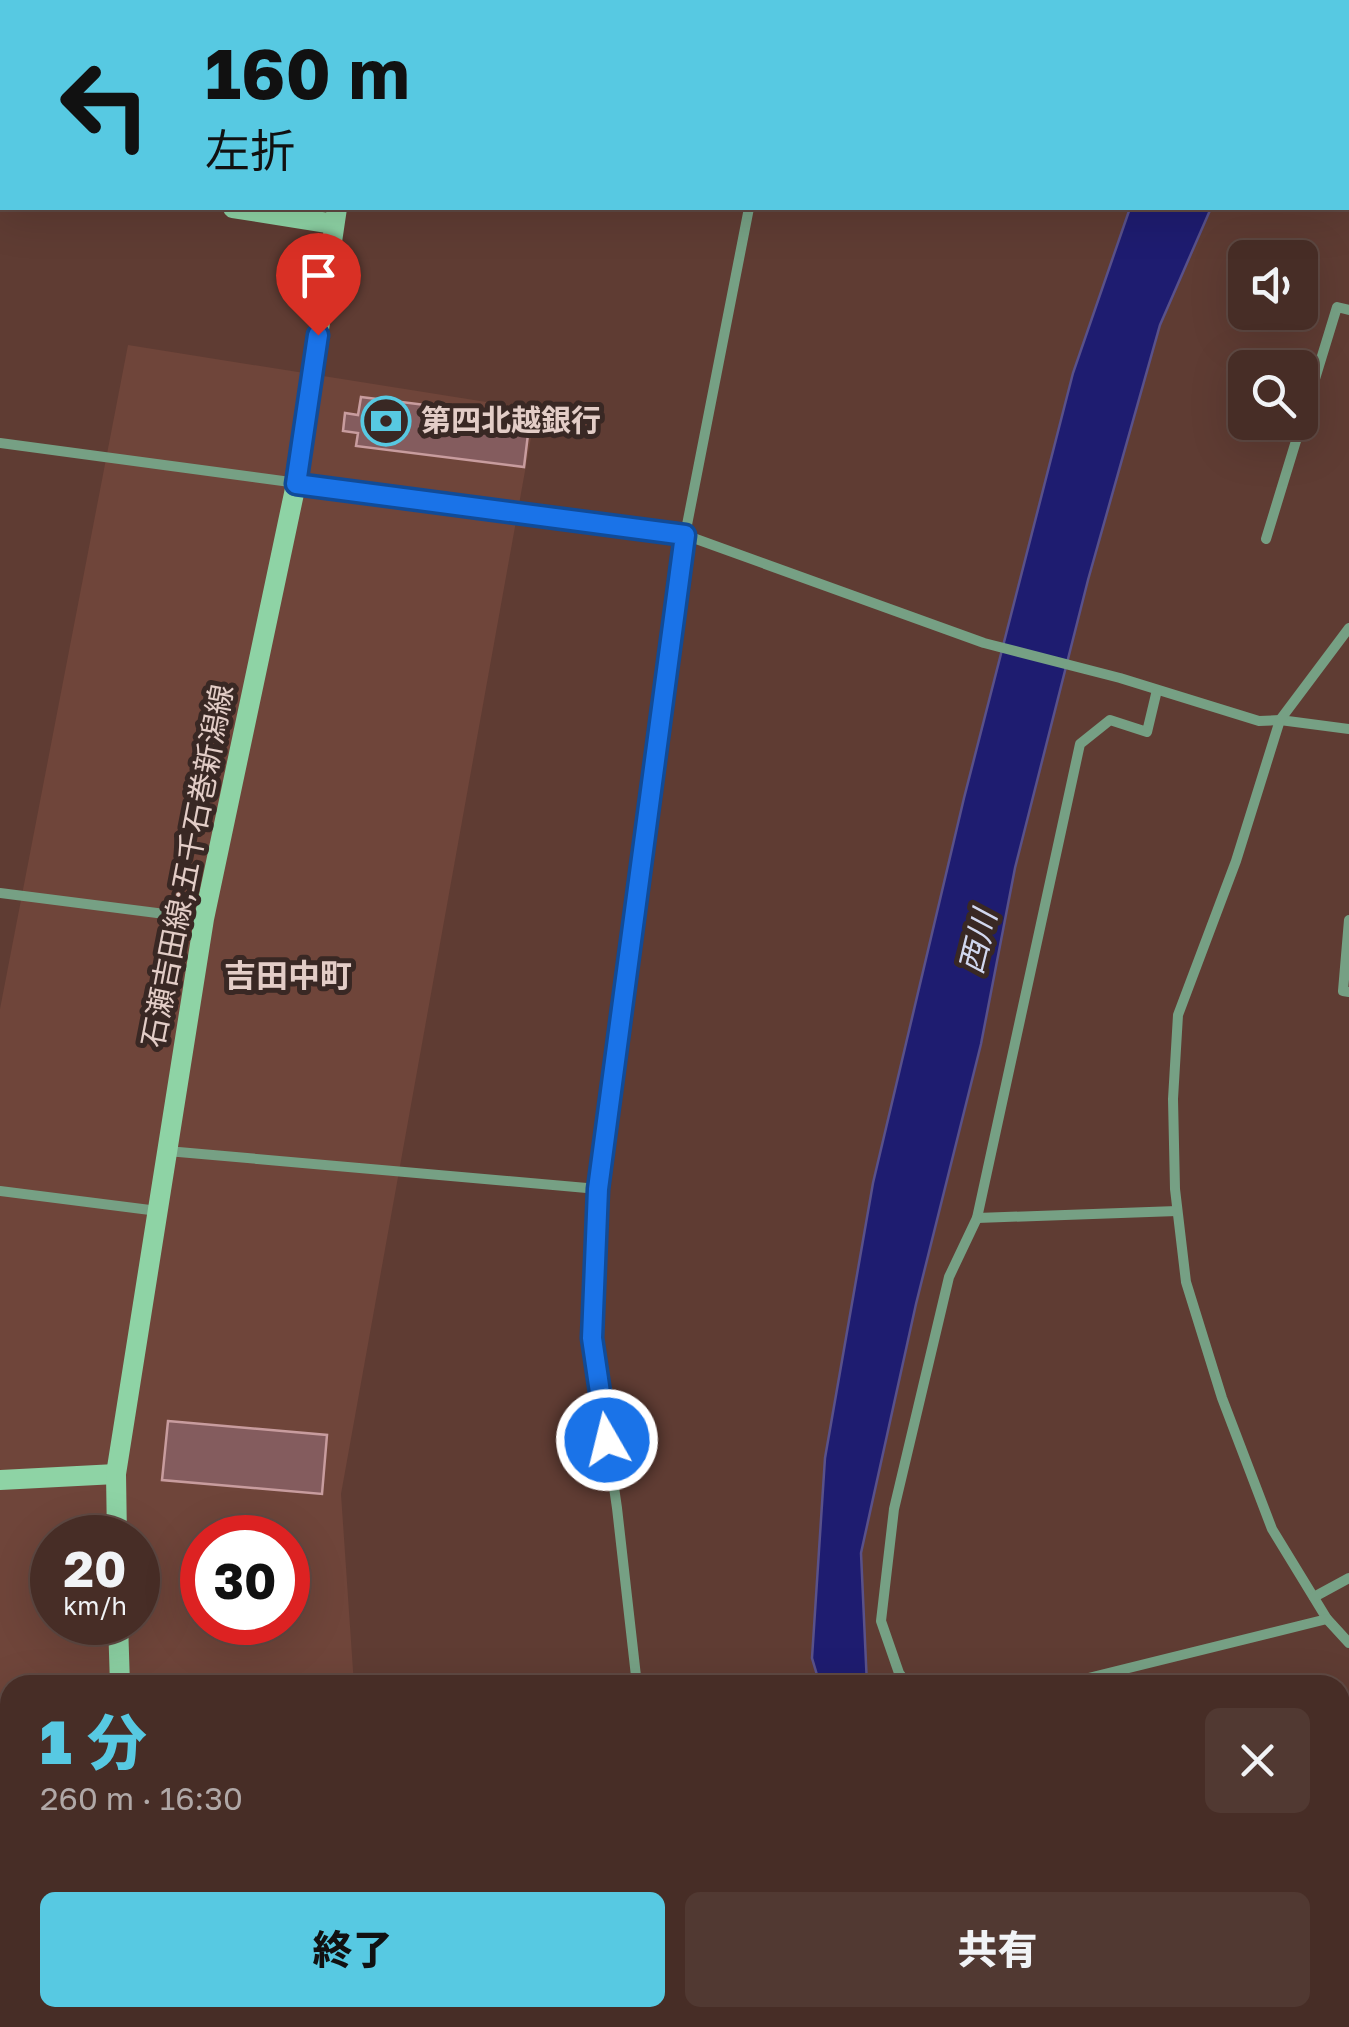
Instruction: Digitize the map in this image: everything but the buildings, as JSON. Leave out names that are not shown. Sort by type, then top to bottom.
[{"type":"main road","points":[[259,210],[336,216]]},
{"type":"main road","name":"石瀬吉田線;五千石巻新潟線","points":[[117,1515],[116,1474],[204,919],[296,484],[336,216]]},
{"type":"main road","points":[[0,1480],[116,1474]]},
{"type":"main road","points":[[119,1645],[120,1675]]},
{"type":"street","points":[[636,1675],[592,1338],[598,1189],[685,535],[749,210]]},
{"type":"street","points":[[1266,539],[1337,307],[1349,310]]},
{"type":"street","points":[[0,442],[685,535],[984,643],[1120,678],[1258,721],[1349,729]]},
{"type":"street","points":[[1349,628],[1280,720],[1236,861],[1178,1015],[1173,1099],[1177,1212],[1186,1282],[1222,1398],[1272,1529],[1327,1619],[1349,1643]]},
{"type":"street","points":[[900,1675],[881,1621],[894,1509],[949,1277],[977,1218],[1080,744],[1110,720],[1147,732],[1157,690]]},
{"type":"street","points":[[0,894],[204,919]]},
{"type":"street","points":[[1349,920],[1343,991],[1349,992]]},
{"type":"street","points":[[166,1151],[598,1189]]},
{"type":"street","points":[[0,1191],[159,1211]]},
{"type":"street","points":[[977,1218],[1177,1212]]},
{"type":"street","points":[[1314,1598],[1349,1578]]},
{"type":"street","points":[[1100,1675],[1327,1619]]},
{"type":"shaded area","points":[[128,345],[536,410],[341,1494],[353,1675],[0,1675],[0,1009]]},
{"type":"water","name":"西川","points":[[1129,210],[1210,210],[1160,325],[1088,580],[1015,868],[981,1044],[916,1304],[861,1553],[867,1675],[817,1675],[812,1658],[825,1458],[873,1183],[964,798],[1073,373]]},
{"type":"place","name":"第四北越銀行","points":[[386,421]]},
{"type":"district","name":"吉田中町","points":[[288,976]]},
{"type":"route","points":[[318,335],[296,484],[685,535],[598,1189],[592,1338],[607,1440]]}]
